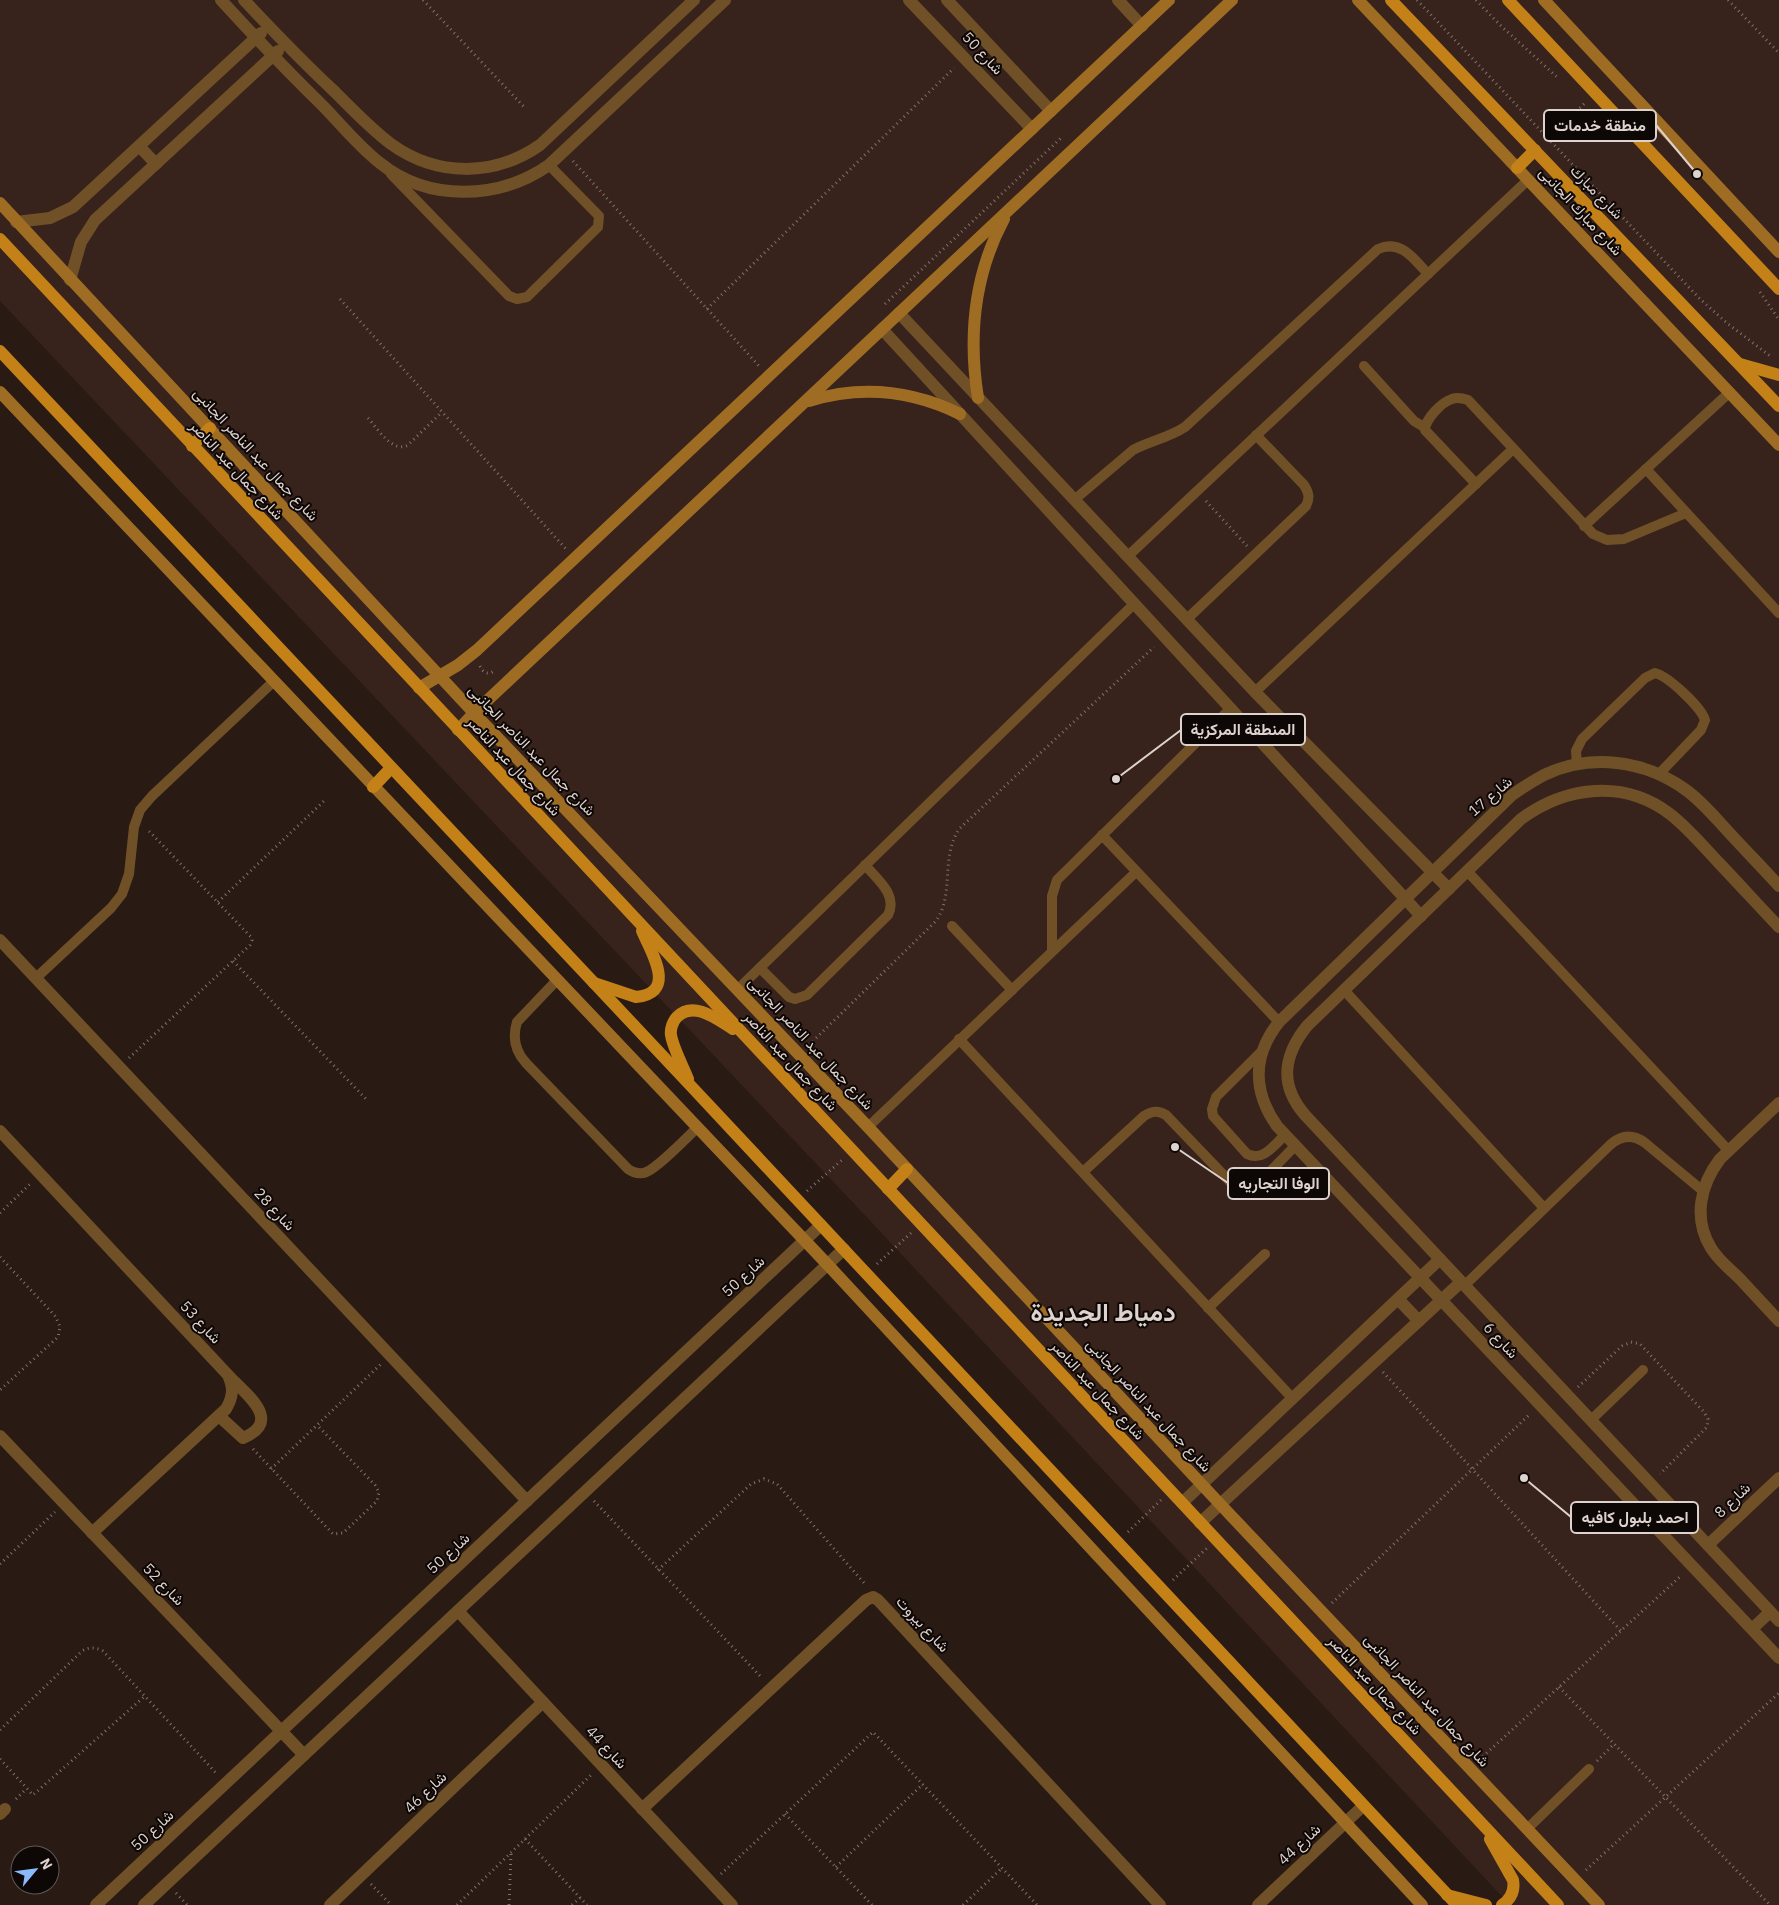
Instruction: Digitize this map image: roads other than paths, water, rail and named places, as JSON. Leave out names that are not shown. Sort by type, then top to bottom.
[{"type":"main road","points":[[419,688],[441,676],[477,650],[1169,0]]},
{"type":"main road","points":[[458,730],[1232,0]]},
{"type":"main road","name":"شارع مبارك الجانبى","points":[[1358,0],[1779,445]]},
{"type":"main road","name":"شارع مبارك","points":[[1391,0],[1779,406]]},
{"type":"main road","points":[[1508,0],[1779,289]]},
{"type":"main road","points":[[1544,0],[1779,252]]},
{"type":"main road","points":[[1517,168],[1535,150]]},
{"type":"main road","name":"شارع جمال عبد الناصر الجانبى","points":[[0,203],[474,713],[868,1126],[1202,1485],[1599,1905]]},
{"type":"main road","points":[[978,398],[972,349],[976,301],[988,254],[1009,210]]},
{"type":"main road","name":"شارع جمال عبد الناصر","points":[[0,239],[1558,1905]]},
{"type":"main road","points":[[1770,279],[1779,294]]},
{"type":"main road","points":[[0,351],[1457,1905]]},
{"type":"main road","points":[[1740,364],[1779,375]]},
{"type":"main road","points":[[804,402],[843,392],[883,391],[922,398],[960,414]]},
{"type":"main road","points":[[0,392],[828,1265],[1422,1905]]},
{"type":"main road","points":[[192,446],[210,428]]},
{"type":"main road","points":[[373,787],[391,768]]},
{"type":"main road","points":[[592,982],[636,997],[644,996],[655,988],[660,975],[659,968],[636,920]]},
{"type":"main road","points":[[690,1085],[671,1035],[674,1021],[679,1015],[692,1010],[700,1011],[744,1035]]},
{"type":"main road","points":[[888,1189],[907,1169]]},
{"type":"main road","points":[[1481,1822],[1513,1880],[1512,1895],[1502,1905]]},
{"type":"main road","points":[[1447,1895],[1486,1905]]},
{"type":"street","points":[[221,0],[273,56],[380,163],[414,182],[433,188],[467,192],[482,192],[512,185],[532,176],[549,165],[725,0]]},
{"type":"street","points":[[244,0],[285,45],[372,128],[398,149],[418,160],[432,166],[447,168],[482,168],[503,164],[540,145],[694,0]]},
{"type":"street","name":"شارع 50","points":[[909,0],[1032,129]]},
{"type":"street","name":"شارع 50","points":[[947,0],[1051,111]]},
{"type":"street","points":[[1118,0],[1142,26]]},
{"type":"street","points":[[16,222],[50,218],[72,207],[268,26]]},
{"type":"street","points":[[70,280],[81,242],[90,226],[285,45]]},
{"type":"street","points":[[139,146],[156,164]]},
{"type":"street","points":[[898,313],[1255,692],[1449,889]]},
{"type":"street","points":[[882,329],[1421,916]]},
{"type":"street","name":"شارع 17","points":[[1279,1022],[1512,796],[1545,775],[1577,764],[1594,762],[1627,764],[1659,774],[1681,786],[1700,802],[1779,886]]},
{"type":"street","points":[[1344,990],[1521,819],[1545,803],[1572,794],[1601,790],[1637,797],[1657,805],[1680,822],[1779,927]]},
{"type":"street","name":"شارع 28","points":[[0,940],[527,1501]]},
{"type":"street","name":"شارع 6","points":[[1344,990],[1307,1026],[1295,1042],[1288,1061],[1287,1080],[1293,1099],[1305,1115],[1775,1616]]},
{"type":"street","name":"شارع 6","points":[[1279,1022],[1262,1051],[1259,1073],[1261,1096],[1270,1117],[1295,1146],[1779,1658]]},
{"type":"street","points":[[1779,1103],[1712,1169],[1703,1191],[1701,1203],[1702,1228],[1712,1250],[1779,1321]]},
{"type":"street","name":"شارع 53","points":[[0,1131],[228,1375],[261,1411],[262,1415],[258,1427],[245,1438],[242,1438],[220,1416]]},
{"type":"street","name":"شارع 50","points":[[96,1905],[821,1225]]},
{"type":"street","points":[[144,1905],[844,1249]]},
{"type":"street","points":[[1182,1503],[1440,1259]]},
{"type":"street","points":[[1200,1523],[1441,1301],[1463,1284]]},
{"type":"street","points":[[1398,1298],[1419,1321]]},
{"type":"street","points":[[92,1533],[220,1416],[226,1409],[233,1392],[228,1375]]},
{"type":"street","name":"شارع 52","points":[[0,1436],[304,1755]]},
{"type":"street","name":"شارع 8","points":[[1708,1546],[1779,1478]]},
{"type":"street","name":"شارع بيروت","points":[[642,1809],[868,1598],[873,1597],[878,1600],[1160,1905]]},
{"type":"street","name":"شارع 44","points":[[458,1611],[732,1905]]},
{"type":"street","points":[[1752,1629],[1775,1616]]},
{"type":"street","name":"شارع 46","points":[[330,1905],[543,1702]]},
{"type":"street","name":"شارع 44","points":[[1258,1905],[1363,1806]]},
{"type":"lane","points":[[380,163],[509,296],[517,299],[527,297],[598,227],[599,216],[549,165]]},
{"type":"lane","points":[[1128,556],[1528,180]]},
{"type":"lane","points":[[1074,500],[1134,450],[1185,427],[1378,249],[1391,245],[1404,249],[1428,274]]},
{"type":"lane","points":[[1364,366],[1414,421],[1424,427],[1426,432],[1476,484]]},
{"type":"lane","points":[[1584,526],[1730,392]]},
{"type":"lane","points":[[1424,427],[1427,421],[1448,400],[1464,398],[1468,400],[1584,526],[1600,538],[1624,539],[1686,513]]},
{"type":"lane","points":[[1187,620],[1306,506],[1309,496],[1304,486],[1256,435]]},
{"type":"lane","points":[[1255,692],[1513,449]]},
{"type":"lane","points":[[1646,469],[1779,613]]},
{"type":"lane","points":[[738,989],[1134,604]]},
{"type":"lane","points":[[1577,764],[1576,751],[1582,739],[1645,678],[1655,673],[1661,674],[1672,684],[1699,710],[1705,720],[1701,730],[1659,774]]},
{"type":"lane","points":[[36,978],[111,908],[122,894],[129,874],[134,827],[140,810],[152,796],[273,682]]},
{"type":"lane","points":[[1052,951],[1053,889],[1063,873],[1230,708]]},
{"type":"lane","points":[[1102,835],[1279,1022]]},
{"type":"lane","points":[[760,968],[789,997],[795,999],[807,995],[888,915],[892,908],[892,900],[889,893],[865,865]]},
{"type":"lane","points":[[1467,871],[1729,1151]]},
{"type":"lane","points":[[868,1126],[1136,872]]},
{"type":"lane","points":[[952,926],[1012,990]]},
{"type":"lane","points":[[557,980],[517,1022],[514,1040],[516,1049],[526,1063],[633,1172],[643,1173],[654,1168],[697,1128]]},
{"type":"lane","points":[[1344,990],[1544,1208]]},
{"type":"lane","points":[[959,1040],[1292,1399]]},
{"type":"lane","points":[[1262,1051],[1216,1097],[1212,1109],[1214,1116],[1247,1154],[1253,1157],[1265,1153],[1285,1135]]},
{"type":"lane","points":[[1083,1172],[1144,1116],[1155,1111],[1166,1115],[1240,1191],[1247,1192],[1253,1189],[1295,1146]]},
{"type":"lane","points":[[1463,1284],[1610,1144],[1623,1137],[1637,1138],[1644,1142],[1703,1191]]},
{"type":"lane","points":[[1208,1308],[1265,1254]]},
{"type":"lane","points":[[1591,1420],[1643,1370]]},
{"type":"lane","points":[[1527,1830],[1590,1769]]},
{"type":"place","name":"منطقة خدمات","points":[[1697,174]]},
{"type":"place","name":"المنطقة المركزية","points":[[1116,779]]},
{"type":"place","name":"الوفا التجاريه","points":[[1175,1147]]},
{"type":"place","name":"احمد بلبول كافيه","points":[[1524,1478]]},
{"type":"district","name":"دمياط الجديدة","points":[[1103,1311]]}]
